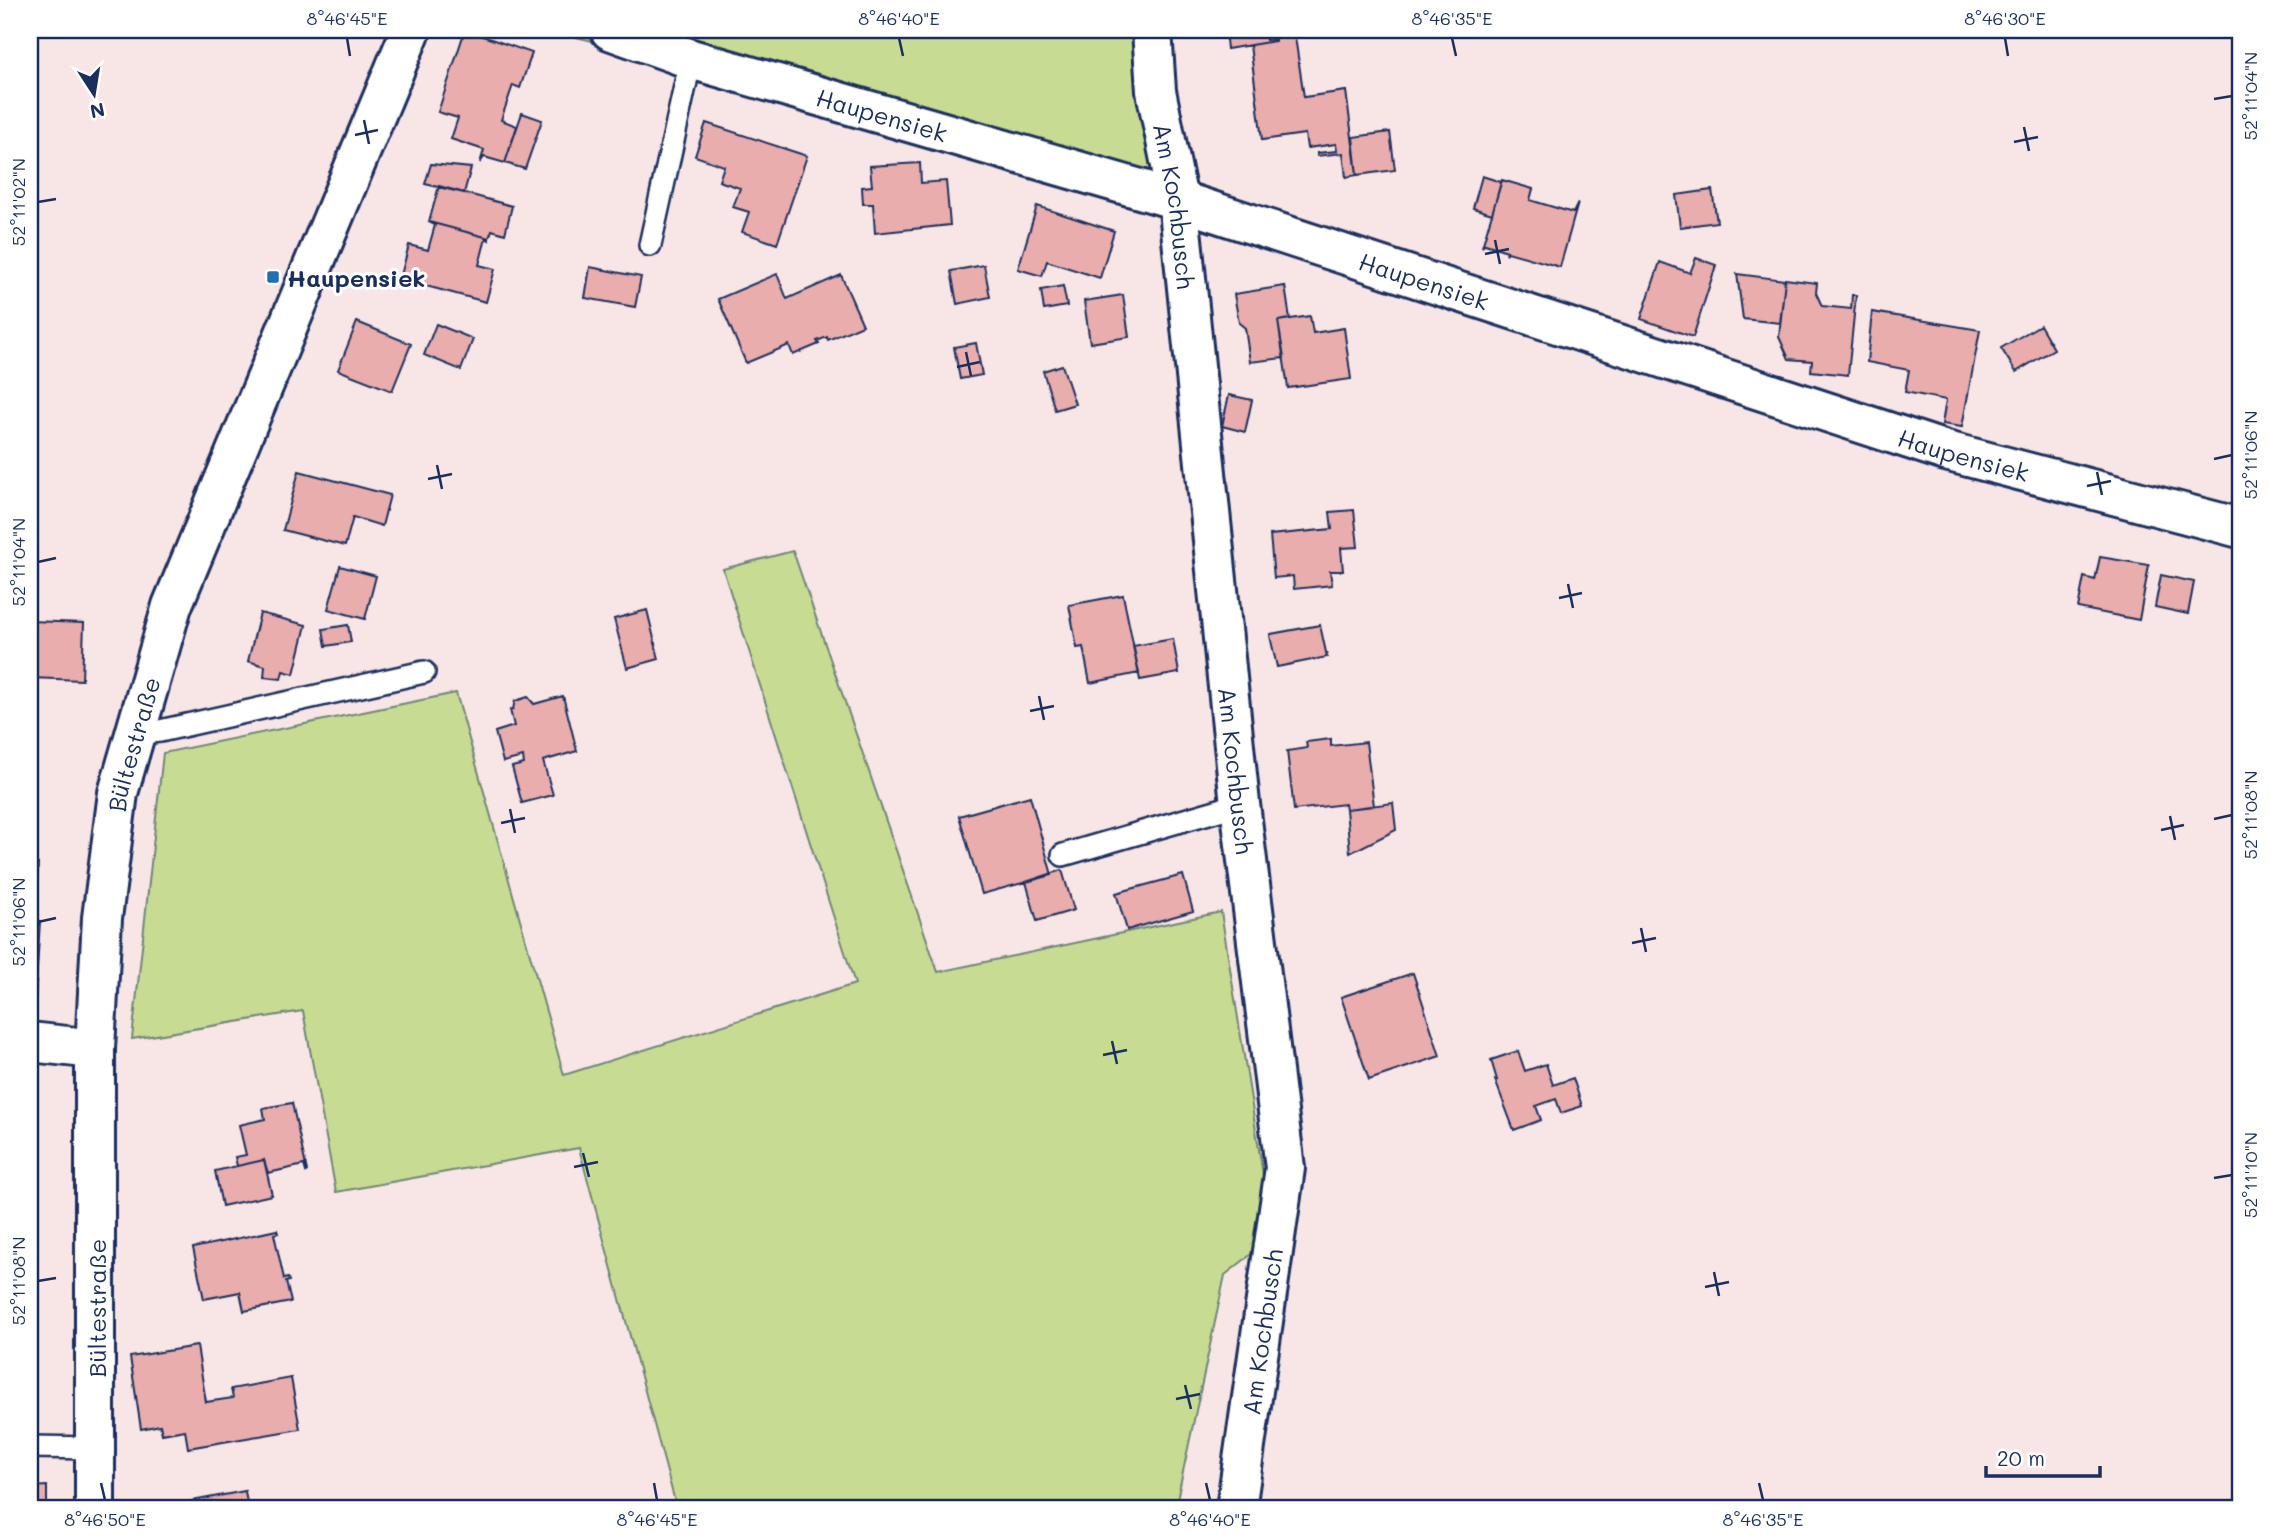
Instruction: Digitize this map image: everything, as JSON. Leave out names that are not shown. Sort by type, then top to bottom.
[{"type":"street","name":"Bültestraße","points":[[95,1509],[96,1049],[102,918],[118,793],[172,606],[411,30]]},
{"type":"street","name":"Haupensiek","points":[[610,30],[691,59],[1178,200],[1947,451],[2240,528]]},
{"type":"street","name":"Am Kochbusch","points":[[1152,30],[1156,91],[1178,200],[1240,804],[1285,1168],[1236,1509]]},
{"type":"street","points":[[30,1042],[96,1049]]},
{"type":"lane","points":[[650,245],[691,59]]},
{"type":"lane","points":[[133,734],[160,731],[424,672]]},
{"type":"lane","points":[[1063,855],[1240,804]]},
{"type":"lane","points":[[30,1447],[96,1448]]},
{"type":"green space","points":[[546,30],[1156,30],[1171,177]]},
{"type":"green space","points":[[793,551],[938,972],[1221,912],[1273,1237],[1225,1275],[1175,1509],[677,1509],[579,1148],[336,1192],[303,1011],[132,1039],[163,753],[456,693],[564,1075],[855,984],[723,569]]},
{"type":"building","points":[[465,30],[532,53],[520,88],[513,85],[501,120],[517,126],[505,163],[484,157],[480,163],[484,150],[451,139],[458,118],[438,112]]},
{"type":"building","points":[[1225,30],[1265,30],[1266,40],[1275,41],[1227,49]]},
{"type":"building","points":[[1265,30],[1294,30],[1304,97],[1346,91],[1357,175],[1346,177],[1343,153],[1317,156],[1317,153],[1337,151],[1336,144],[1307,148],[1305,134],[1262,140],[1250,45],[1275,41],[1266,40]]},
{"type":"building","points":[[522,113],[542,120],[525,169],[505,163]]},
{"type":"building","points":[[706,123],[807,156],[777,244],[742,232],[749,212],[733,207],[740,188],[719,181],[724,166],[695,156]]},
{"type":"building","points":[[1390,132],[1395,170],[1357,175],[1353,137]]},
{"type":"building","points":[[920,163],[921,183],[946,181],[950,225],[875,233],[873,204],[863,204],[862,187],[872,186],[870,166]]},
{"type":"building","points":[[431,164],[471,168],[464,193],[425,184]]},
{"type":"building","points":[[1482,176],[1501,182],[1492,214],[1473,208]]},
{"type":"building","points":[[1502,180],[1533,189],[1530,200],[1573,213],[1578,203],[1560,267],[1508,252],[1506,254],[1507,251],[1485,244],[1482,247]]},
{"type":"building","points":[[439,186],[512,206],[505,234],[492,230],[489,238],[429,222]]},
{"type":"building","points":[[1712,190],[1717,222],[1680,227],[1676,195]]},
{"type":"building","points":[[1037,206],[1114,231],[1100,278],[1047,261],[1042,276],[1018,269]]},
{"type":"building","points":[[429,222],[489,238],[486,238],[479,265],[495,269],[486,302],[400,279],[409,245],[428,250],[435,225]]},
{"type":"building","points":[[1696,258],[1716,265],[1693,337],[1641,319],[1660,262],[1690,273]]},
{"type":"building","points":[[984,265],[990,297],[957,304],[951,271]]},
{"type":"building","points":[[590,267],[641,277],[635,307],[585,298]]},
{"type":"building","points":[[777,274],[787,299],[841,275],[863,325],[828,340],[827,337],[817,341],[819,344],[793,355],[789,345],[746,363],[718,299]]},
{"type":"building","points":[[1737,274],[1785,280],[1780,323],[1743,319]]},
{"type":"building","points":[[1785,279],[1817,283],[1816,293],[1822,306],[1851,309],[1852,295],[1856,295],[1848,375],[1811,371],[1812,361],[1789,359],[1779,337]]},
{"type":"building","points":[[1063,286],[1067,306],[1044,310],[1041,290]]},
{"type":"building","points":[[1285,286],[1290,319],[1278,321],[1284,358],[1250,362],[1245,328],[1239,323],[1234,294]]},
{"type":"building","points":[[1123,295],[1129,337],[1090,343],[1084,301]]},
{"type":"building","points":[[1872,312],[1980,330],[1962,427],[1942,424],[1946,400],[1905,392],[1909,370],[1867,362]]},
{"type":"building","points":[[1310,316],[1313,333],[1344,328],[1351,379],[1288,388],[1278,321]]},
{"type":"building","points":[[357,322],[411,344],[392,391],[338,370]]},
{"type":"building","points":[[436,324],[473,339],[461,370],[424,355]]},
{"type":"building","points":[[2040,325],[2054,349],[2016,372],[2001,348]]},
{"type":"building","points":[[976,343],[982,375],[960,379],[954,347]]},
{"type":"building","points":[[1062,365],[1075,404],[1055,410],[1043,371]]},
{"type":"building","points":[[1229,395],[1252,400],[1245,432],[1222,426]]},
{"type":"building","points":[[299,471],[390,495],[382,526],[353,517],[345,546],[283,530]]},
{"type":"building","points":[[1354,510],[1358,547],[1341,548],[1343,571],[1330,571],[1332,585],[1294,589],[1293,576],[1274,578],[1270,535],[1332,529],[1330,512]]},
{"type":"building","points":[[2100,557],[2149,565],[2139,620],[2078,608],[2084,577],[2095,580]]},
{"type":"building","points":[[340,566],[376,576],[365,619],[328,609]]},
{"type":"building","points":[[2161,575],[2194,582],[2188,614],[2155,607]]},
{"type":"building","points":[[1123,595],[1139,673],[1090,683],[1083,647],[1077,648],[1069,605]]},
{"type":"building","points":[[647,610],[659,659],[627,668],[614,619]]},
{"type":"building","points":[[260,613],[306,625],[294,674],[283,671],[281,679],[264,677],[265,666],[248,661]]},
{"type":"building","points":[[30,621],[84,623],[82,680],[30,678]]},
{"type":"building","points":[[348,625],[351,642],[326,646],[323,629]]},
{"type":"building","points":[[1320,625],[1327,657],[1277,667],[1271,634]]},
{"type":"building","points":[[1173,639],[1179,673],[1140,680],[1133,646]]},
{"type":"building","points":[[563,696],[577,751],[543,761],[553,795],[522,803],[512,767],[524,764],[523,757],[503,762],[495,732],[514,726],[510,710],[513,709],[515,701],[528,697],[534,704]]},
{"type":"building","points":[[1331,739],[1331,746],[1366,742],[1374,806],[1346,809],[1345,804],[1294,810],[1287,751],[1307,748],[1306,742]]},
{"type":"building","points":[[1030,796],[1052,875],[982,894],[959,816]]},
{"type":"building","points":[[1393,803],[1396,830],[1350,853],[1346,809]]},
{"type":"building","points":[[30,863],[38,864],[35,921],[40,921],[34,1016],[30,1016]]},
{"type":"building","points":[[1062,870],[1074,910],[1037,921],[1026,882]]},
{"type":"building","points":[[1183,875],[1193,911],[1127,930],[1116,893]]},
{"type":"building","points":[[1413,973],[1440,1056],[1369,1080],[1341,997]]},
{"type":"building","points":[[1518,1051],[1525,1071],[1546,1064],[1553,1085],[1573,1078],[1582,1106],[1561,1113],[1556,1099],[1536,1106],[1541,1120],[1514,1130],[1495,1080],[1491,1060]]},
{"type":"building","points":[[30,1086],[33,1086],[30,1137]]},
{"type":"building","points":[[292,1103],[307,1171],[304,1165],[268,1173],[264,1160],[237,1166],[235,1157],[246,1155],[239,1125],[265,1119],[263,1108]]},
{"type":"building","points":[[264,1160],[272,1195],[222,1206],[215,1171]]},
{"type":"building","points":[[277,1230],[278,1233],[274,1234],[284,1279],[288,1278],[289,1281],[286,1282],[291,1302],[244,1311],[240,1292],[204,1299],[193,1248]]},
{"type":"building","points":[[197,1346],[206,1402],[233,1398],[231,1389],[291,1378],[300,1429],[188,1448],[185,1430],[162,1434],[160,1425],[141,1429],[130,1357]]},
{"type":"building","points":[[32,1350],[32,1410],[30,1410]]},
{"type":"building","points":[[47,1486],[47,1509],[30,1509],[30,1487]]},
{"type":"building","points":[[245,1491],[248,1509],[193,1509],[192,1501]]},
{"type":"place","name":"Haupensiek","points":[[273,277]]}]
